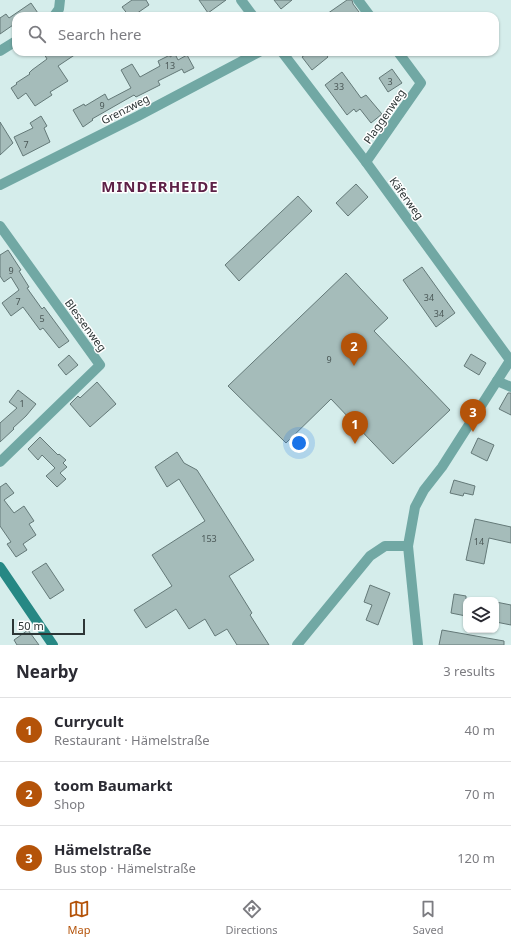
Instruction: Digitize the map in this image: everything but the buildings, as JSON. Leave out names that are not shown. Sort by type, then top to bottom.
[{"type":"street","points":[[57,12],[60,0]]},
{"type":"street","points":[[241,0],[250,12]]},
{"type":"street","points":[[358,0],[367,12]]},
{"type":"street","points":[[0,51],[12,44]]},
{"type":"street","name":"Grenzweg","points":[[0,185],[131,120],[251,56]]},
{"type":"street","name":"Käferweg","points":[[285,56],[366,162],[511,360]]},
{"type":"street","name":"Plaggenweg","points":[[366,162],[421,83],[401,56]]},
{"type":"street","name":"Blessenweg","points":[[0,226],[100,365],[0,462]]},
{"type":"street","points":[[418,645],[408,546],[415,507],[424,490],[442,467],[511,360]]},
{"type":"street","points":[[497,381],[511,387]]},
{"type":"street","points":[[297,645],[370,556],[385,546],[408,546]]},
{"type":"street","points":[[0,566],[53,645]]},
{"type":"place","name":"toom Baumarkt","points":[[354,366]]},
{"type":"place","name":"Hämelstraße","points":[[473,432]]},
{"type":"place","name":"Currycult","points":[[355,444]]},
{"type":"district","name":"MINDERHEIDE","points":[[160,186]]}]
